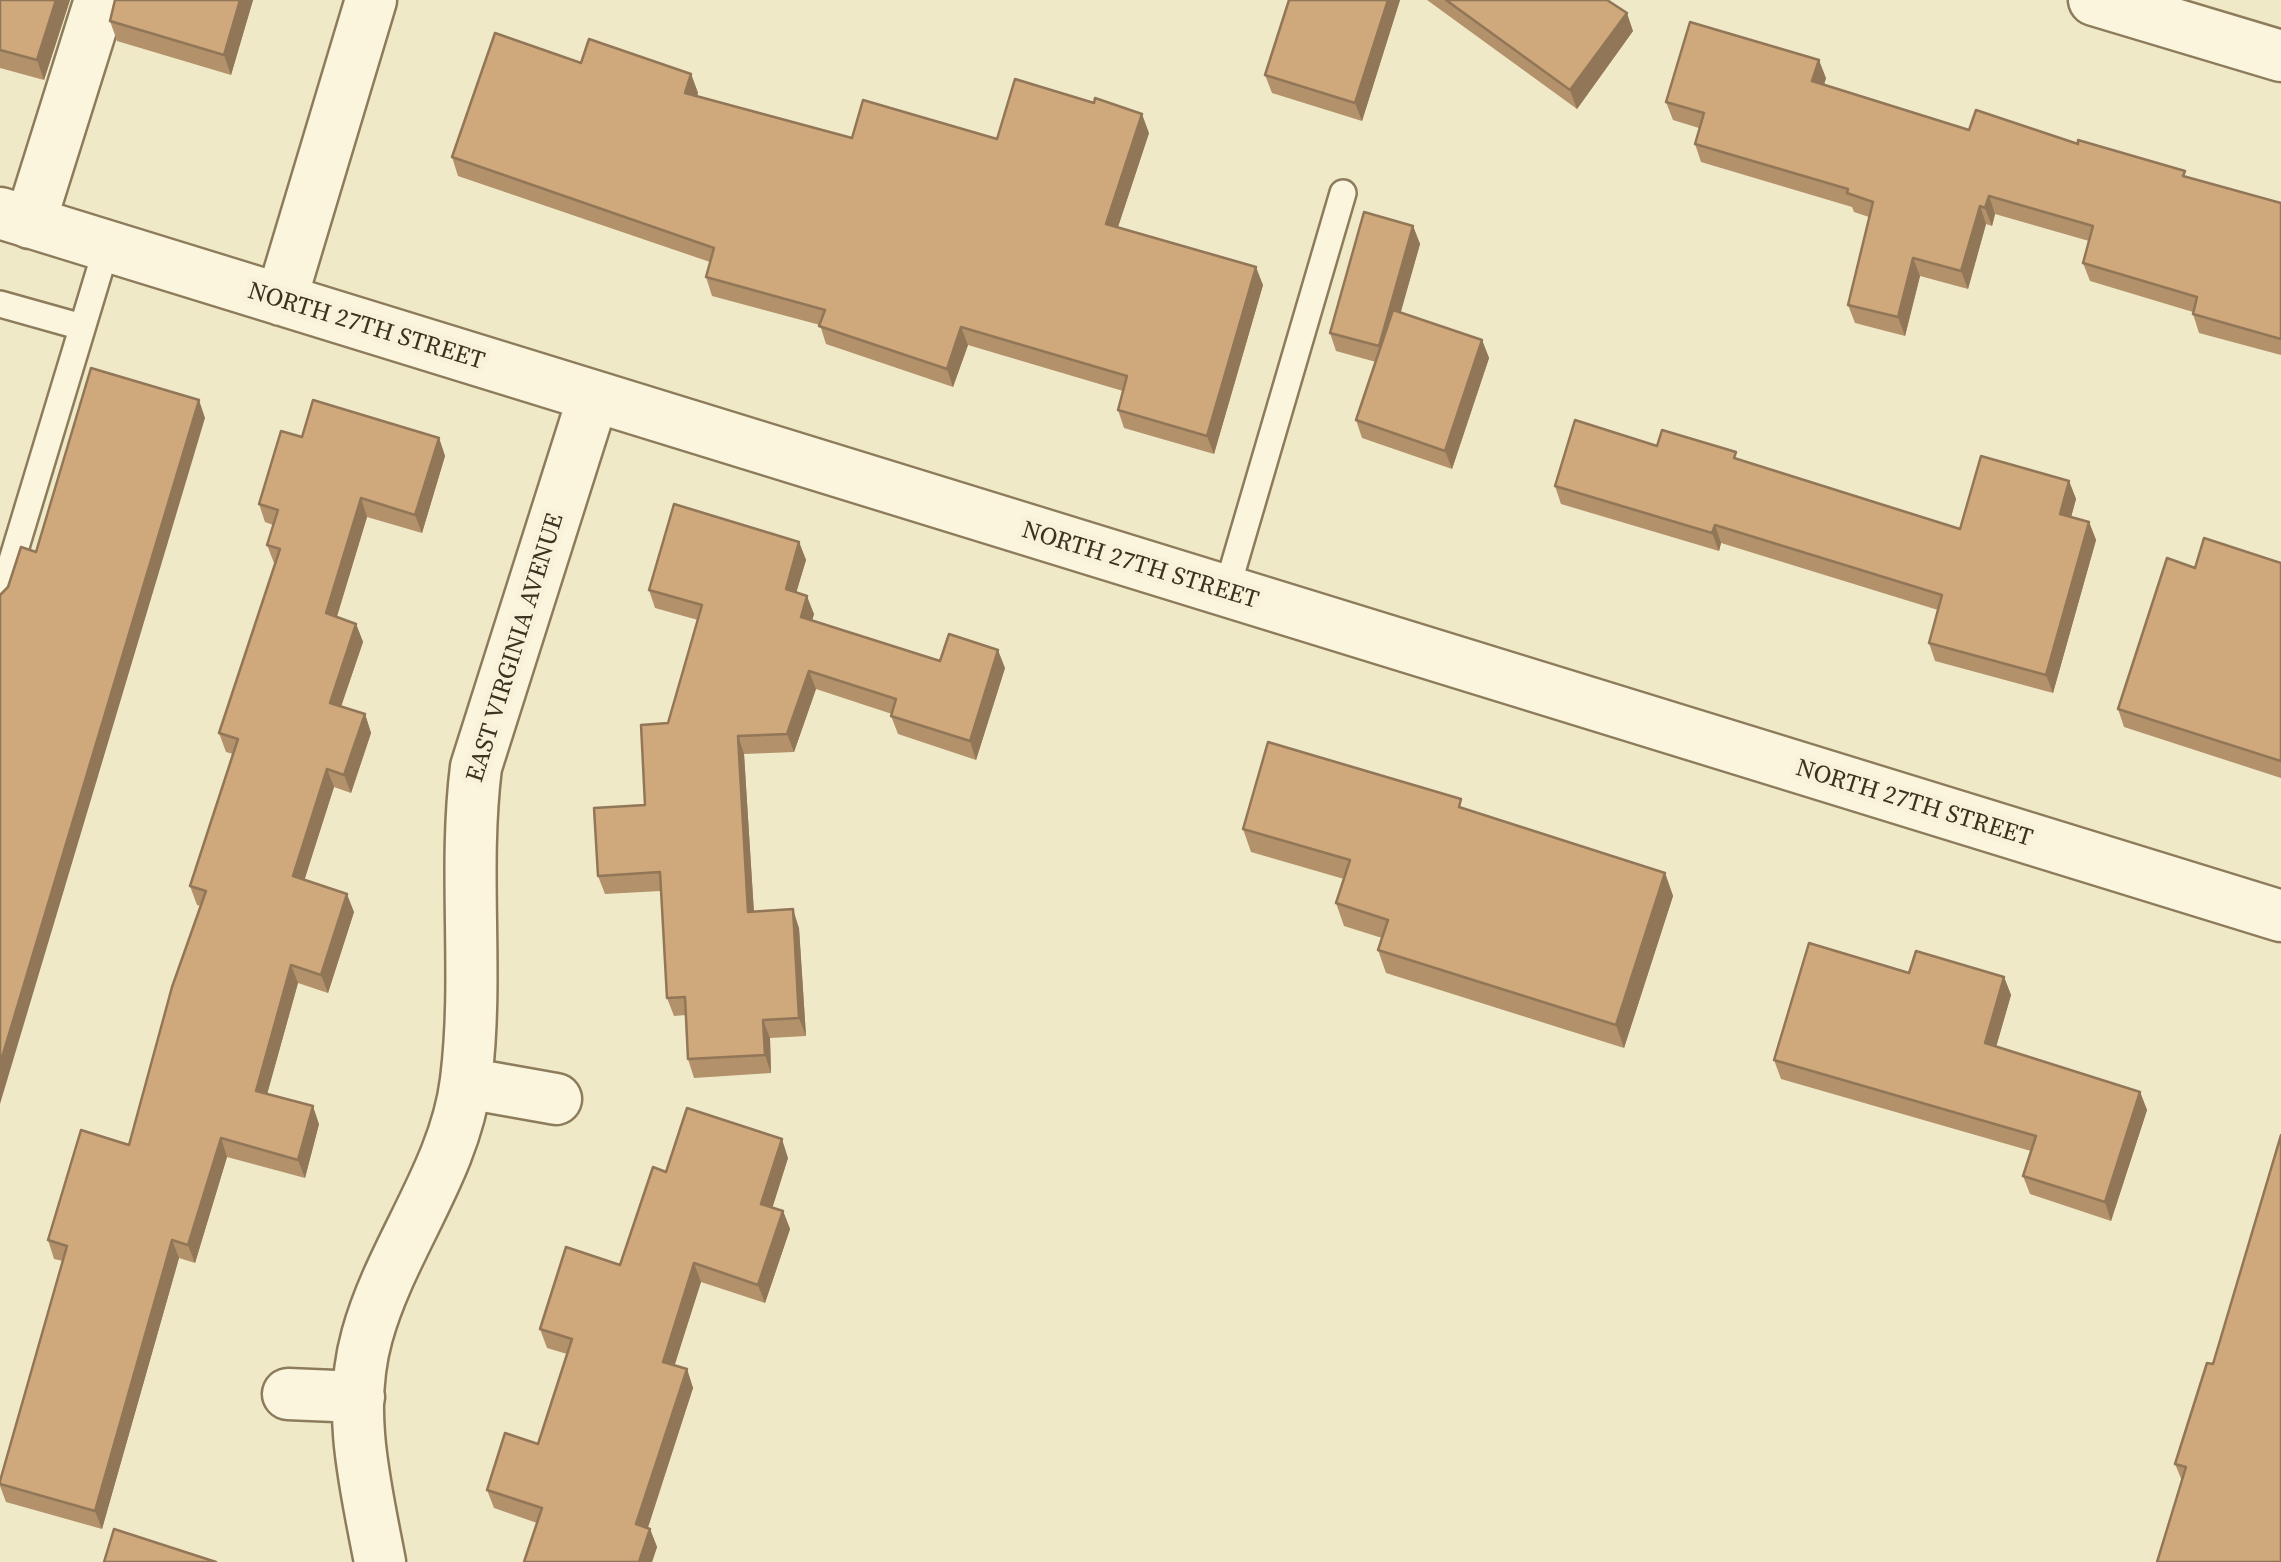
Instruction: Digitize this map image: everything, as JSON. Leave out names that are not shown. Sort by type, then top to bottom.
[{"type":"street","points":[[15,218],[100,0]]},
{"type":"street","points":[[280,300],[371,0]]},
{"type":"street","points":[[2100,1],[2281,56]]},
{"type":"street","name":"NORTH 27TH STREET","points":[[15,218],[2281,916]]},
{"type":"street","name":"EAST VIRGINIA AVENUE","points":[[380,1562],[360,1466],[360,1397],[366,1336],[441,1164],[466,1083],[470,818],[476,767],[593,398]]},
{"type":"street","points":[[466,1083],[556,1099]]},
{"type":"street","points":[[288,1394],[360,1397]]},
{"type":"lane","points":[[1226,592],[1342,194]]},
{"type":"lane","points":[[0,600],[107,246]]},
{"type":"lane","points":[[0,304],[82,328]]},
{"type":"building","points":[[0,0],[56,0],[37,60],[0,50]]},
{"type":"building","points":[[115,0],[240,0],[224,55],[110,21]]},
{"type":"building","points":[[1289,0],[1388,0],[1355,103],[1265,75]]},
{"type":"building","points":[[1446,0],[1607,0],[1627,13],[1570,90]]},
{"type":"building","points":[[1690,22],[1819,60],[1812,81],[1969,130],[1976,110],[2281,203],[2281,339],[2193,314],[2197,297],[2083,263],[2093,226],[1989,196],[1985,208],[1980,206],[1961,271],[1913,258],[1898,317],[1848,305],[1873,202],[1847,193],[1848,189],[1695,144],[1704,113],[1666,102]]},
{"type":"building","points":[[495,33],[581,63],[589,39],[691,74],[685,93],[852,138],[863,100],[997,139],[1015,79],[1142,114],[1106,224],[1256,267],[1207,436],[1118,410],[1127,376],[961,327],[947,369],[819,326],[825,310],[706,277],[714,248],[452,157]]},
{"type":"building","points":[[1364,212],[1413,226],[1379,346],[1330,333]]},
{"type":"building","points":[[1393,310],[1482,340],[1445,451],[1356,420]]},
{"type":"building","points":[[91,368],[199,400],[0,1064],[0,595],[8,587],[21,547],[36,552]]},
{"type":"building","points":[[313,400],[439,438],[415,515],[361,498],[326,613],[356,624],[330,703],[365,714],[344,775],[327,769],[293,876],[347,894],[321,975],[291,965],[256,1091],[313,1106],[298,1160],[221,1138],[188,1245],[172,1240],[95,1511],[0,1481],[67,1246],[48,1240],[81,1130],[129,1145],[172,987],[206,891],[190,886],[238,739],[219,733],[280,549],[267,545],[278,510],[259,504],[281,431],[302,437]]},
{"type":"building","points":[[1575,420],[1657,446],[1662,430],[1736,452],[1734,458],[1960,529],[1981,456],[2069,481],[2060,514],[2089,522],[2046,675],[1929,643],[1942,595],[1715,525],[1712,533],[1555,486]]},
{"type":"building","points":[[674,504],[799,542],[786,589],[807,596],[801,617],[940,661],[949,634],[998,650],[970,741],[891,716],[896,699],[809,671],[787,734],[738,736],[748,912],[793,909],[799,1018],[763,1020],[765,1055],[688,1059],[685,997],[667,998],[660,872],[598,876],[594,808],[645,805],[641,725],[668,723],[702,605],[649,590]]},
{"type":"building","points":[[2204,538],[2281,563],[2281,761],[2118,709],[2167,558],[2195,568]]},
{"type":"building","points":[[1268,742],[1461,799],[1459,807],[1665,873],[1616,1025],[1378,950],[1388,920],[1336,903],[1350,860],[1243,829]]},
{"type":"building","points":[[1809,943],[1909,973],[1916,951],[2004,977],[1985,1043],[2140,1092],[2105,1202],[2023,1176],[2036,1136],[1774,1060]]},
{"type":"building","points":[[687,1108],[782,1139],[761,1204],[783,1211],[758,1285],[694,1263],[663,1362],[687,1369],[636,1524],[650,1529],[639,1562],[524,1562],[542,1508],[487,1490],[505,1433],[538,1444],[572,1339],[540,1329],[566,1247],[620,1265],[653,1167],[666,1172]]},
{"type":"building","points":[[2281,1135],[2281,1562],[2157,1562],[2186,1467],[2175,1464],[2207,1363],[2213,1364]]},
{"type":"building","points":[[114,1529],[216,1562],[104,1562]]}]
